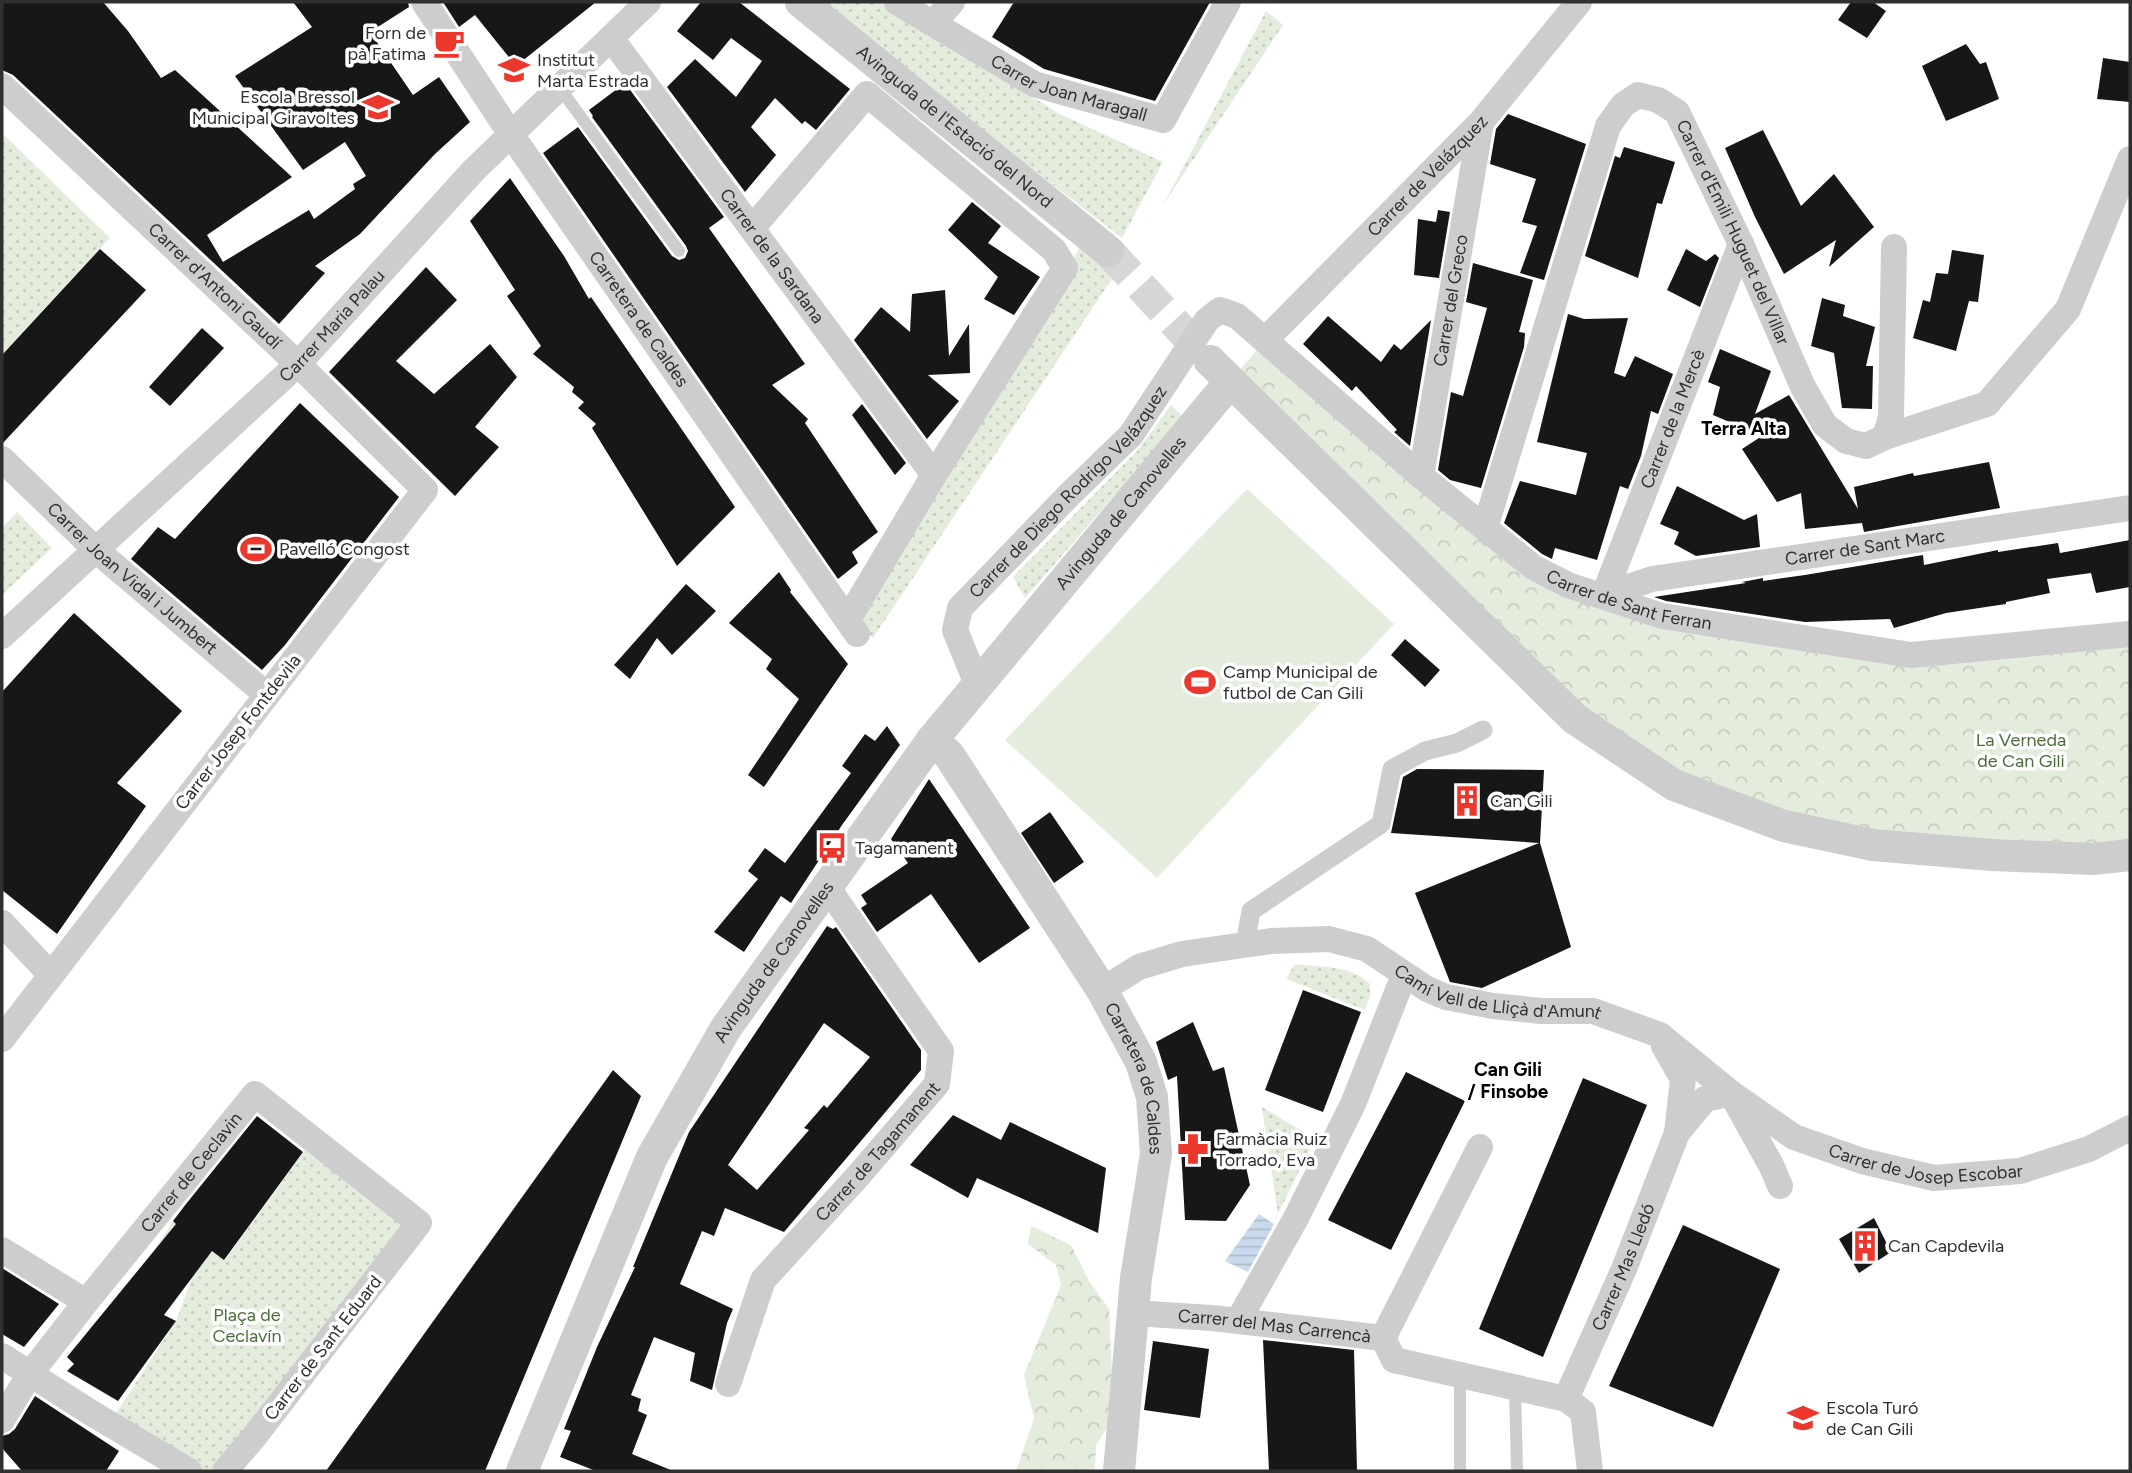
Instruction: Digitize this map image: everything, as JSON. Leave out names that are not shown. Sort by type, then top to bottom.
[{"type":"street","name":"Carretera de Caldes","points":[[424,2],[510,133],[855,623],[934,475]]},
{"type":"street","name":"Carrer Maria Palau","points":[[2,636],[298,364],[473,171],[648,2]]},
{"type":"street","name":"Avinguda de l'Estació del Nord","points":[[801,2],[1108,251]]},
{"type":"street","name":"Carrer Joan Maragall","points":[[897,2],[1034,84],[1163,120],[1228,2]]},
{"type":"street","points":[[933,23],[952,2]]},
{"type":"street","name":"Carrer de Velázquez","points":[[1265,340],[1481,122],[1579,2]]},
{"type":"street","name":"Carrer de la Sardana","points":[[611,38],[934,475]]},
{"type":"street","name":"Carrer d'Antoni Gaudí","points":[[2,86],[298,364],[425,491]]},
{"type":"street","points":[[752,227],[867,94],[1054,250],[1065,268],[934,475]]},
{"type":"street","name":"Carrer d'Emili Huguet del Villar","points":[[1485,528],[1608,126],[1623,105],[1638,95],[1658,100],[1677,112],[1741,244],[1803,387],[1825,425],[1846,441],[1866,446],[1885,437]]},
{"type":"street","name":"Carrer del Greco","points":[[1420,476],[1481,122]]},
{"type":"street","points":[[1885,437],[1987,404],[2068,309],[2130,159]]},
{"type":"street","name":"Carrer de la Mercè","points":[[1604,595],[1741,244]]},
{"type":"street","points":[[1885,437],[1891,417],[1894,247]]},
{"type":"street","name":"Carrer de Sant Ferran","points":[[1220,310],[1237,316],[1420,476],[1533,567],[1568,584],[1662,616],[1911,655],[2130,635]]},
{"type":"street","name":"Carrer de Diego Rodrigo Velázquez","points":[[977,684],[956,630],[960,608],[1131,435],[1207,320],[1220,310]]},
{"type":"street","name":"Avinguda de Canovelles","points":[[522,1471],[652,1157],[726,1028],[932,740],[1134,499],[1220,372],[1576,719],[1674,785],[1784,826],[1872,845],[1992,855],[2093,859],[2130,855]]},
{"type":"street","name":"Carrer Joan Vidal i Jumbert","points":[[2,459],[97,551],[267,695]]},
{"type":"street","name":"Carrer Josep Fontdevila","points":[[2,1039],[425,491]]},
{"type":"street","name":"Carrer de Sant Marc","points":[[1604,595],[1652,579],[2130,508]]},
{"type":"street","points":[[1245,944],[1251,911],[1381,824],[1392,769],[1425,751],[1457,743],[1483,730]]},
{"type":"street","name":"Carretera de Caldes","points":[[932,740],[949,755],[1102,990],[1141,1062],[1152,1097],[1156,1154],[1136,1278],[1119,1471]]},
{"type":"street","name":"Carrer de Tagamanent","points":[[728,1384],[763,1280],[937,1084],[941,1051],[827,887]]},
{"type":"street","points":[[2,923],[50,974]]},
{"type":"street","name":"Camí Vell de Lliçà d'Amunt","points":[[1102,990],[1139,967],[1182,954],[1271,941],[1329,939],[1367,949],[1404,975],[1446,997],[1541,1011],[1593,1010],[1660,1035],[1731,1093],[1780,1186],[1794,1137]]},
{"type":"street","points":[[1238,1321],[1296,1218],[1353,1104],[1404,975]]},
{"type":"street","name":"Carrer Mas Lledó","points":[[1574,1406],[1677,1133],[1682,1079],[1660,1035]]},
{"type":"street","name":"Carrer Mas Lledó","points":[[1677,1133],[1705,1099],[1731,1093]]},
{"type":"street","name":"Carrer de Josep Escobar","points":[[1731,1093],[1794,1137],[1863,1161],[1934,1178],[2020,1171],[2089,1149],[2130,1128]]},
{"type":"street","name":"Carrer de Ceclavin","points":[[2,1420],[30,1374],[255,1094],[419,1223]]},
{"type":"street","points":[[1383,1338],[1480,1147]]},
{"type":"street","name":"Carrer de Sant Eduard","points":[[225,1471],[419,1223]]},
{"type":"street","points":[[2,1250],[86,1302]]},
{"type":"street","name":"Carrer del Mas Carrencà","points":[[1133,1313],[1238,1321],[1383,1338],[1394,1360],[1515,1388],[1574,1406]]},
{"type":"street","points":[[2,1356],[190,1471]]},
{"type":"street","points":[[1574,1406],[1590,1471]]},
{"type":"lane","points":[[559,88],[679,251]]},
{"type":"lane","points":[[1460,1375],[1460,1471]]},
{"type":"lane","points":[[1515,1388],[1517,1471]]},
{"type":"green space","points":[[816,2],[886,2],[1058,113],[1163,162],[1122,238]]},
{"type":"green space","points":[[1266,11],[1283,25],[1163,205]]},
{"type":"green space","points":[[2,133],[110,238],[2,354]]},
{"type":"green space","points":[[1082,244],[1115,274],[873,638],[857,621]]},
{"type":"green space","name":"La Verneda de Can Gili","points":[[1265,340],[1568,585],[1911,655],[2130,635],[2130,855],[1784,826],[1575,719],[1230,382]]},
{"type":"green space","points":[[1171,405],[1183,417],[1025,598],[1013,577],[1138,450]]},
{"type":"green space","name":"Camp Municipal de futbol de Can Gili","points":[[1247,489],[1394,624],[1157,878],[1005,740]]},
{"type":"green space","points":[[17,512],[52,548],[2,595],[2,528]]},
{"type":"green space","points":[[1295,964],[1335,968],[1362,978],[1370,984],[1365,1010],[1286,979]]},
{"type":"green space","points":[[1262,1107],[1315,1139],[1278,1214]]},
{"type":"green space","name":"Plaça de Ceclavín","points":[[305,1150],[412,1233],[214,1471],[189,1471],[109,1424],[176,1321],[192,1278],[155,1249],[173,1221],[225,1260]]},
{"type":"green space","points":[[1031,1226],[1071,1245],[1089,1281],[1109,1309],[1114,1417],[1096,1445],[1095,1471],[1016,1471],[1034,1419],[1024,1375],[1061,1285],[1056,1265],[1028,1244]]},
{"type":"water","points":[[1259,1214],[1274,1224],[1248,1272],[1225,1261]]},
{"type":"building","points":[[2,2],[103,2],[128,31],[161,78],[175,70],[292,177],[207,235],[223,262],[309,210],[314,219],[355,189],[353,184],[366,176],[345,142],[303,170],[235,76],[312,27],[293,2],[408,2],[409,7],[370,32],[413,95],[439,77],[470,122],[435,154],[360,234],[315,266],[325,273],[279,324],[13,75],[2,70]]},
{"type":"building","points":[[443,2],[596,2],[516,66],[475,15],[459,27]]},
{"type":"building","points":[[701,2],[739,2],[850,89],[816,130],[805,121],[802,124],[775,98],[751,127],[776,155],[745,192],[667,87],[695,59],[736,97],[762,61],[731,38],[713,60],[677,31]]},
{"type":"building","points":[[1014,2],[1210,2],[1155,101],[1044,69],[992,37]]},
{"type":"building","points":[[1851,2],[1873,2],[1886,11],[1867,38],[1838,20]]},
{"type":"building","points":[[1966,44],[1980,64],[1986,62],[1999,99],[1946,121],[1922,66]]},
{"type":"building","points":[[2103,58],[2130,62],[2130,102],[2097,99]]},
{"type":"building","points":[[625,83],[724,217],[709,228],[805,364],[772,385],[808,419],[805,423],[878,532],[852,552],[858,563],[838,579],[543,153],[578,127],[672,256],[679,260],[685,258],[688,251],[686,246],[589,110]]},
{"type":"building","points":[[1508,114],[1586,144],[1544,280],[1520,273],[1537,226],[1522,222],[1536,179],[1490,164],[1496,129]]},
{"type":"building","points":[[1763,130],[1801,206],[1834,174],[1874,227],[1829,267],[1836,240],[1784,274],[1755,217],[1725,148]]},
{"type":"building","points":[[1624,147],[1675,162],[1662,204],[1657,203],[1638,278],[1585,256],[1615,156],[1620,158]]},
{"type":"building","points":[[510,178],[564,256],[589,299],[591,297],[735,507],[677,566],[592,428],[596,424],[578,408],[584,402],[572,392],[574,387],[533,354],[541,346],[507,296],[515,290],[470,221]]},
{"type":"building","points":[[972,202],[1001,226],[988,243],[1040,277],[1014,315],[984,299],[998,277],[948,230]]},
{"type":"building","points":[[1438,210],[1450,212],[1439,278],[1414,275],[1418,219],[1436,222]]},
{"type":"building","points":[[100,249],[146,290],[2,444],[2,355]]},
{"type":"building","points":[[1686,249],[1706,261],[1715,254],[1719,258],[1700,307],[1667,290]]},
{"type":"building","points":[[1952,250],[1984,255],[1978,302],[1969,301],[1956,351],[1913,338],[1923,300],[1930,302],[1936,273],[1948,274]]},
{"type":"building","points":[[1473,263],[1533,280],[1519,332],[1525,333],[1524,347],[1481,488],[1450,480],[1438,470],[1451,392],[1463,396],[1487,308],[1466,302]]},
{"type":"building","points":[[426,267],[457,300],[396,361],[434,394],[490,344],[517,377],[475,427],[499,447],[455,496],[329,372]]},
{"type":"building","points":[[945,290],[949,356],[969,324],[970,373],[928,375],[959,401],[927,439],[854,340],[881,307],[910,332],[912,294]]},
{"type":"building","points":[[1822,298],[1845,305],[1843,316],[1875,327],[1866,366],[1873,366],[1872,409],[1842,408],[1834,353],[1811,346]]},
{"type":"building","points":[[1568,314],[1584,319],[1628,318],[1614,373],[1625,377],[1635,356],[1673,374],[1658,414],[1651,411],[1641,456],[1628,489],[1620,486],[1597,560],[1555,548],[1552,559],[1504,523],[1520,481],[1576,495],[1587,453],[1537,442]]},
{"type":"building","points":[[1328,316],[1381,362],[1394,344],[1401,350],[1431,320],[1410,446],[1394,432],[1397,430],[1356,386],[1352,391],[1303,344]]},
{"type":"building","points":[[202,328],[224,348],[170,406],[149,387]]},
{"type":"building","points":[[1720,349],[1771,371],[1755,414],[1789,395],[1858,509],[1854,487],[1913,473],[1914,476],[1989,462],[2000,508],[1864,532],[1862,523],[1805,529],[1801,493],[1777,502],[1742,449],[1762,436],[1713,415],[1720,387],[1708,382]]},
{"type":"building","name":"Pavelló Congost","points":[[300,403],[399,497],[285,645],[262,670],[131,559],[158,527],[175,539]]},
{"type":"building","points":[[862,404],[906,463],[895,475],[852,415]]},
{"type":"building","points":[[1677,486],[1744,520],[1757,514],[1760,547],[1696,556],[1674,544],[1679,532],[1660,524]]},
{"type":"building","points":[[2130,540],[2130,587],[2096,593],[2091,573],[2047,579],[2050,593],[2006,604],[1946,613],[1894,628],[1890,619],[1805,622],[1654,597],[1923,555],[1924,565],[1998,550],[2058,543],[2060,553]]},
{"type":"building","points":[[779,572],[790,592],[848,664],[764,787],[748,775],[799,699],[766,669],[772,659],[729,623]]},
{"type":"building","points":[[686,584],[716,611],[672,655],[657,638],[630,679],[614,665]]},
{"type":"building","points":[[74,613],[182,711],[117,783],[146,806],[57,934],[2,890],[2,692]]},
{"type":"building","points":[[1405,639],[1440,670],[1425,687],[1391,655]]},
{"type":"building","points":[[887,726],[900,745],[842,825],[791,903],[781,896],[744,952],[714,932],[758,879],[748,871],[765,848],[785,863],[851,773],[842,766],[865,734],[875,741]]},
{"type":"building","points":[[1417,769],[1544,770],[1540,843],[1571,947],[1482,988],[1450,982],[1415,893],[1539,843],[1391,833],[1403,777]]},
{"type":"building","points":[[929,779],[1030,928],[979,963],[931,894],[877,932],[861,908],[867,904],[861,895],[908,863],[891,839]]},
{"type":"building","points":[[1050,812],[1084,862],[1054,883],[1021,833]]},
{"type":"building","points":[[827,926],[833,929],[836,927],[921,1050],[921,1070],[784,1232],[725,1208],[714,1236],[702,1231],[680,1284],[733,1309],[727,1323],[712,1390],[690,1381],[695,1353],[654,1337],[631,1395],[641,1399],[638,1411],[647,1415],[632,1454],[673,1471],[596,1471],[560,1457],[571,1431],[564,1429],[597,1347],[635,1267],[689,1132]],"holes":[[[824,1023],[870,1057],[827,1108],[824,1105],[804,1128],[809,1130],[757,1190],[728,1165]]]},
{"type":"building","points":[[1303,990],[1361,1012],[1323,1112],[1265,1090]]},
{"type":"building","points":[[1193,1022],[1213,1071],[1224,1067],[1250,1185],[1226,1221],[1185,1220],[1177,1076],[1168,1080],[1156,1042]]},
{"type":"building","points":[[613,1070],[641,1096],[485,1471],[326,1471]]},
{"type":"building","points":[[1406,1072],[1465,1101],[1391,1250],[1328,1220]]},
{"type":"building","points":[[1583,1078],[1647,1105],[1543,1357],[1479,1329]]},
{"type":"building","points":[[953,1115],[1001,1140],[1010,1122],[1106,1168],[1098,1233],[977,1178],[968,1198],[910,1165]]},
{"type":"building","points":[[257,1116],[303,1152],[224,1260],[212,1251],[164,1315],[176,1321],[118,1401],[67,1371],[74,1364],[67,1357],[176,1224],[173,1221]]},
{"type":"building","name":"Can Capdevila","points":[[1874,1218],[1891,1252],[1859,1273],[1839,1239]]},
{"type":"building","points":[[1683,1225],[1780,1269],[1713,1427],[1609,1386]]},
{"type":"building","points":[[2,1268],[59,1304],[24,1347],[2,1334]]},
{"type":"building","points":[[1263,1340],[1354,1350],[1357,1471],[1269,1471]]},
{"type":"building","points":[[1153,1341],[1209,1349],[1200,1418],[1144,1410]]},
{"type":"building","points":[[35,1396],[119,1451],[106,1471],[22,1471],[2,1448],[2,1436],[15,1429]]},
{"type":"tunnel","points":[[1108,251],[1210,361]]},
{"type":"place","name":"Forn de pà Fatima","points":[[449,43]]},
{"type":"place","name":"Institut Marta Estrada","points":[[514,70]]},
{"type":"place","name":"Escola Bressol Municipal Giravoltes","points":[[378,107]]},
{"type":"place","name":"Pavelló Congost","points":[[256,549]]},
{"type":"place","name":"Camp Municipal de futbol de Can Gili","points":[[1200,682]]},
{"type":"place","name":"Can Gili","points":[[1467,801]]},
{"type":"place","name":"Tagamanent","points":[[832,848]]},
{"type":"place","name":"Farmàcia Ruiz Torrado, Eva","points":[[1193,1149]]},
{"type":"place","name":"Can Capdevila","points":[[1865,1246]]},
{"type":"place","name":"Escola Turó de Can Gili","points":[[1803,1418]]},
{"type":"district","name":"Terra Alta","points":[[1744,428]]},
{"type":"district","name":"Can Gili / Finsobe","points":[[1508,1080]]}]
